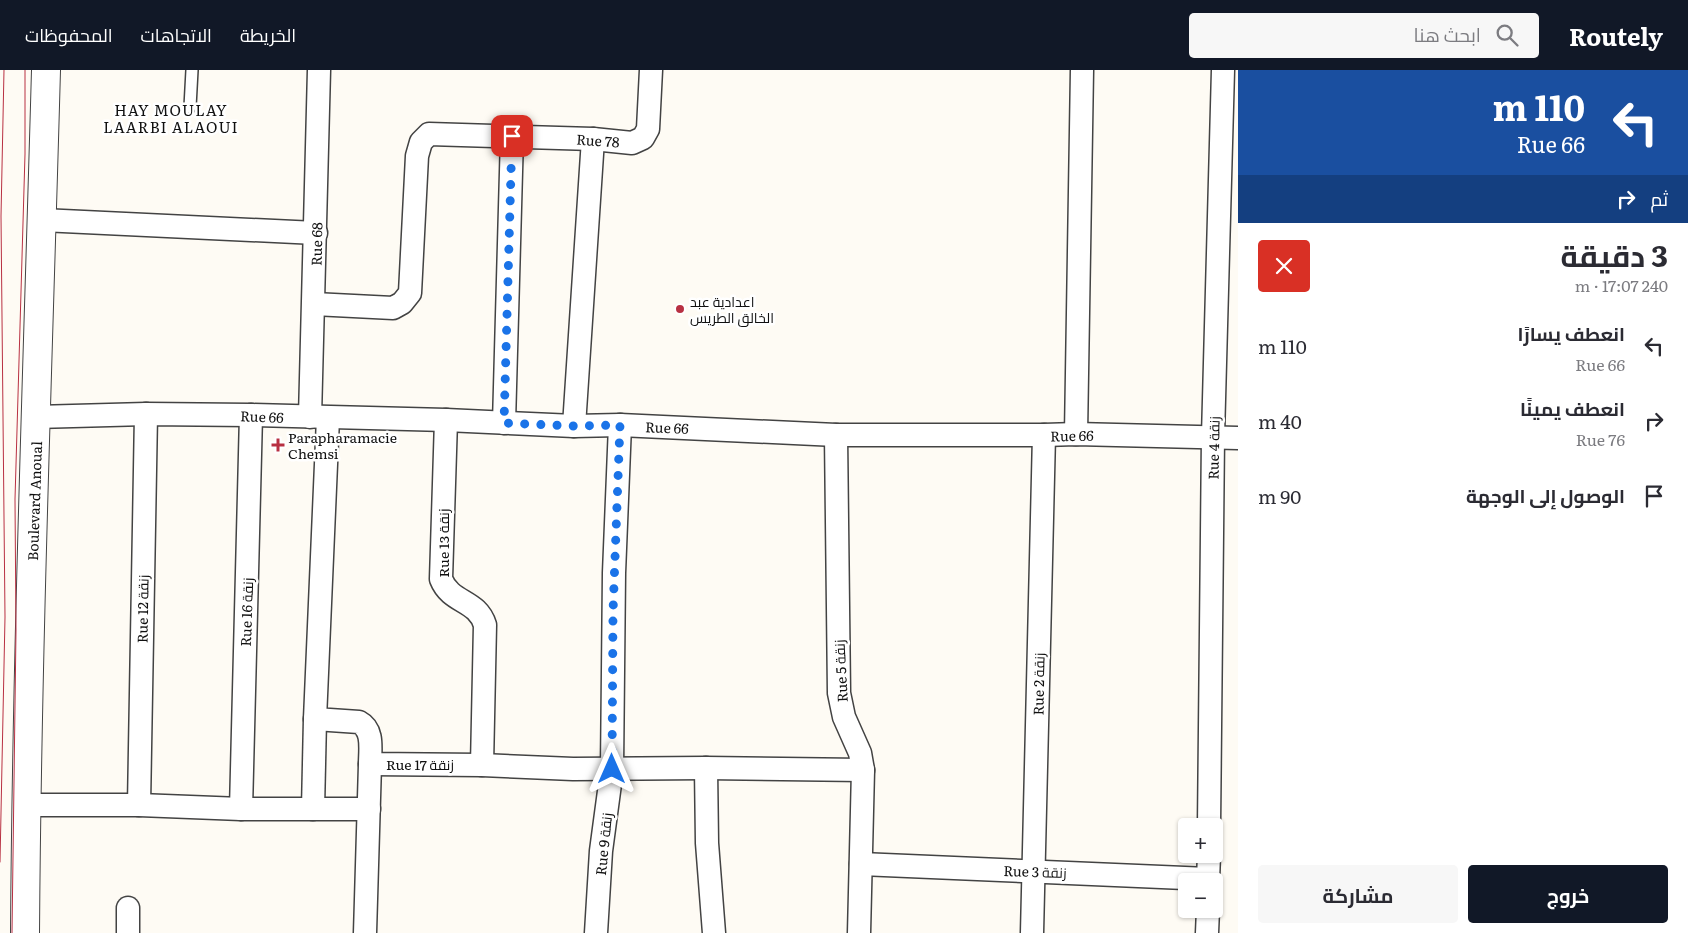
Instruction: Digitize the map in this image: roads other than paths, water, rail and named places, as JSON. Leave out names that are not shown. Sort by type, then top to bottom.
[{"type":"street","name":"Boulevard Anoual","points":[[25,933],[26,805],[46,70]]},
{"type":"street","name":"Rue 68","points":[[319,70],[314,304],[319,418]]},
{"type":"street","name":"Rue 78","points":[[314,304],[393,308],[402,303],[410,293],[417,156],[421,142],[429,134],[593,139],[632,143],[642,138],[648,129],[651,70]]},
{"type":"street","points":[[1076,434],[1082,70]]},
{"type":"street","name":"Rue 4 زنقة","points":[[1209,818],[1213,436],[1223,70]]},
{"type":"street","points":[[504,423],[512,136]]},
{"type":"street","points":[[574,426],[593,139]]},
{"type":"street","points":[[42,220],[316,233]]},
{"type":"street","name":"Rue 66","points":[[36,417],[146,414],[251,415],[446,420],[574,426],[620,425],[836,434],[1076,434],[1238,438]]},
{"type":"street","name":"Rue 12 زنقة","points":[[139,805],[146,414]]},
{"type":"street","name":"Rue 16 زنقة","points":[[240,809],[251,415]]},
{"type":"street","points":[[313,809],[316,719],[319,418]]},
{"type":"street","name":"Rue 13 زنقة","points":[[446,420],[441,579],[445,588],[451,594],[477,609],[485,625],[482,765]]},
{"type":"street","name":"Rue 9 زنقة","points":[[596,933],[601,852],[612,769],[613,612],[620,425]]},
{"type":"street","name":"Rue 5 زنقة","points":[[836,434],[839,694],[844,717],[860,753],[863,770],[859,933]]},
{"type":"street","name":"Rue 2 زنقة","points":[[1032,933],[1044,435]]},
{"type":"street","name":"Rue 17 زنقة","points":[[316,719],[359,722],[365,725],[370,732],[370,764],[482,765],[572,769],[863,770]]},
{"type":"street","points":[[365,933],[370,764]]},
{"type":"street","points":[[706,768],[707,842],[714,933]]},
{"type":"street","points":[[26,805],[139,805],[240,809],[369,809]]},
{"type":"street","name":"Rue 3 زنقة","points":[[861,864],[1178,878]]},
{"type":"street","points":[[128,908],[128,933]]},
{"type":"street","points":[[1207,933],[1208,918]]},
{"type":"lane","points":[[190,107],[192,70]]},
{"type":"tram line","points":[[0,862],[5,617],[1,216],[4,70]]},
{"type":"tram line","points":[[12,933],[16,630],[15,499],[25,154],[25,70]]},
{"type":"place","name":"اعدادية عبد الخالق الطريس","points":[[680,309]]},
{"type":"place","name":"Parapharamacie Chemsi","points":[[278,445]]},
{"type":"district","name":"HAY MOULAY LAARBI ALAOUI","points":[[171,118]]}]
